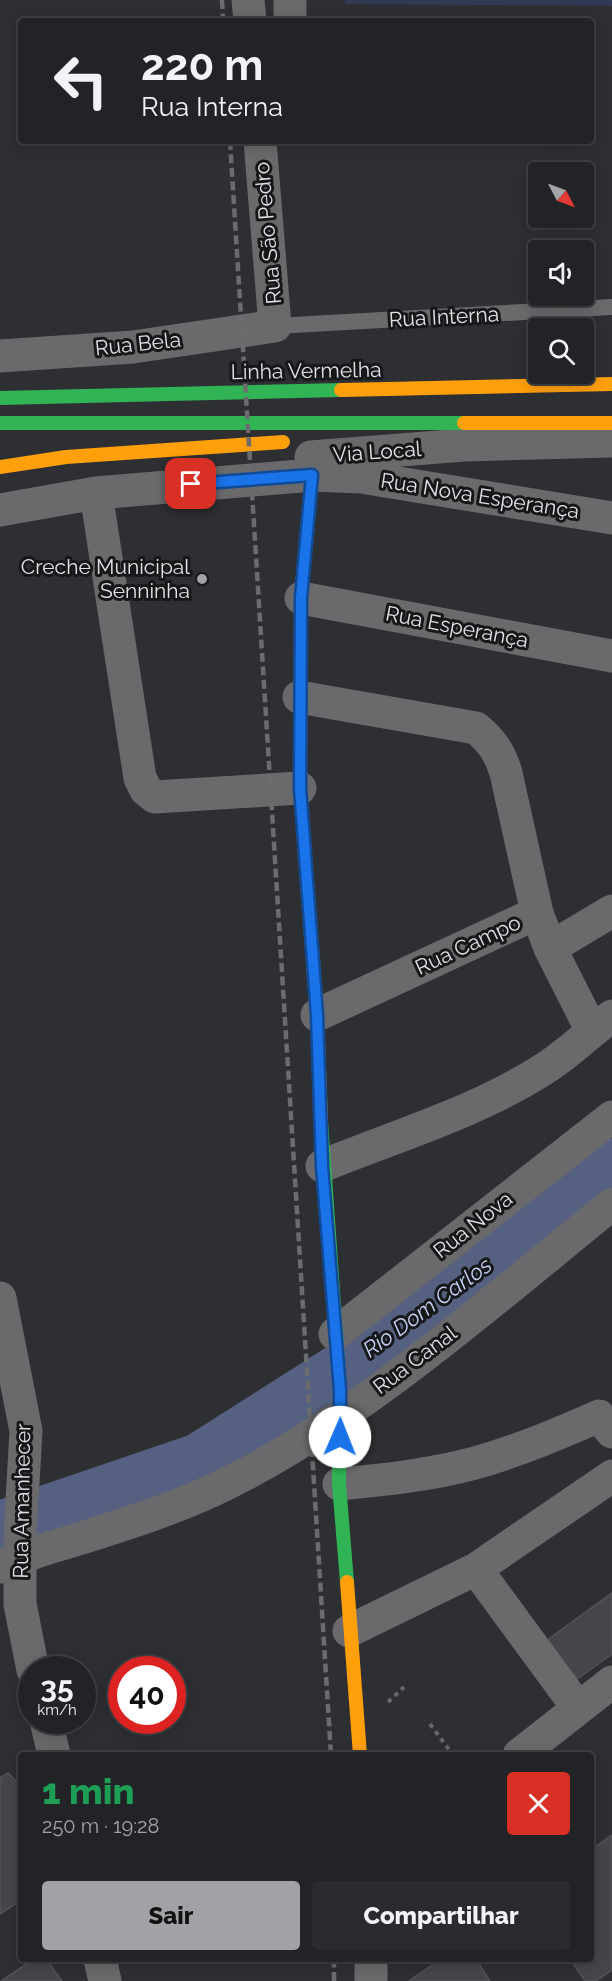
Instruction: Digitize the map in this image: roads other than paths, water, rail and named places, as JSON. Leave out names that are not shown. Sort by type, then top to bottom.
[{"type":"main road","name":"Linha Vermelha","points":[[0,398],[612,384]]},
{"type":"main road","points":[[362,437],[584,422]]},
{"type":"main road","points":[[0,423],[612,423]]},
{"type":"main road","points":[[0,467],[66,457],[303,441]]},
{"type":"main road","points":[[312,475],[301,598],[300,788],[317,1015],[322,1166],[340,1402],[339,1484],[360,1752]]},
{"type":"street","points":[[248,0],[250,18]]},
{"type":"street","points":[[290,0],[290,18]]},
{"type":"street","name":"Rua São Pedro","points":[[268,147],[275,326]]},
{"type":"street","name":"Rua Bela","points":[[0,356],[133,346],[275,326]]},
{"type":"street","name":"Via Local","points":[[0,483],[103,468],[283,459],[464,445],[612,441]]},
{"type":"street","points":[[0,510],[96,493],[312,475]]},
{"type":"street","name":"Rua Nova Esperança","points":[[312,475],[361,477],[612,518]]},
{"type":"street","points":[[96,493],[140,778],[146,790],[155,797],[300,788]]},
{"type":"street","name":"Rua Esperança","points":[[301,598],[612,656]]},
{"type":"street","name":"Rua Campo","points":[[299,697],[476,728],[499,752],[506,772],[537,913],[317,1015]]},
{"type":"street","points":[[550,948],[612,911]]},
{"type":"street","points":[[322,1166],[439,1122],[495,1097],[549,1066],[602,1023],[550,948],[537,913]]},
{"type":"street","name":"Rua Nova","points":[[336,1345],[612,1117]]},
{"type":"street","name":"Rua Canal","points":[[13,1553],[127,1524],[225,1485],[340,1402],[419,1358],[612,1204]]},
{"type":"street","name":"Rua Amanhecer","points":[[0,1298],[26,1431],[26,1472],[13,1553],[30,1656]]},
{"type":"street","points":[[339,1484],[410,1477],[474,1463],[608,1419]]},
{"type":"street","points":[[349,1631],[476,1569],[612,1476]]},
{"type":"street","points":[[476,1569],[579,1708]]},
{"type":"street","points":[[523,1752],[612,1682]]},
{"type":"street","points":[[49,1734],[53,1752]]},
{"type":"street","points":[[101,1962],[105,1981]]},
{"type":"street","points":[[370,1962],[371,1981]]},
{"type":"lane","name":"Rua Interna","points":[[275,326],[612,308]]},
{"type":"waterway","name":"Rio Dom Carlos","points":[[0,1527],[199,1459],[402,1330],[612,1165]]},
{"type":"railway","points":[[222,0],[223,18]]},
{"type":"railway","points":[[230,144],[331,1752]]},
{"type":"railway","points":[[334,1962],[334,1981]]},
{"type":"place","name":"Creche Municipal Senninha","points":[[202,579]]}]
